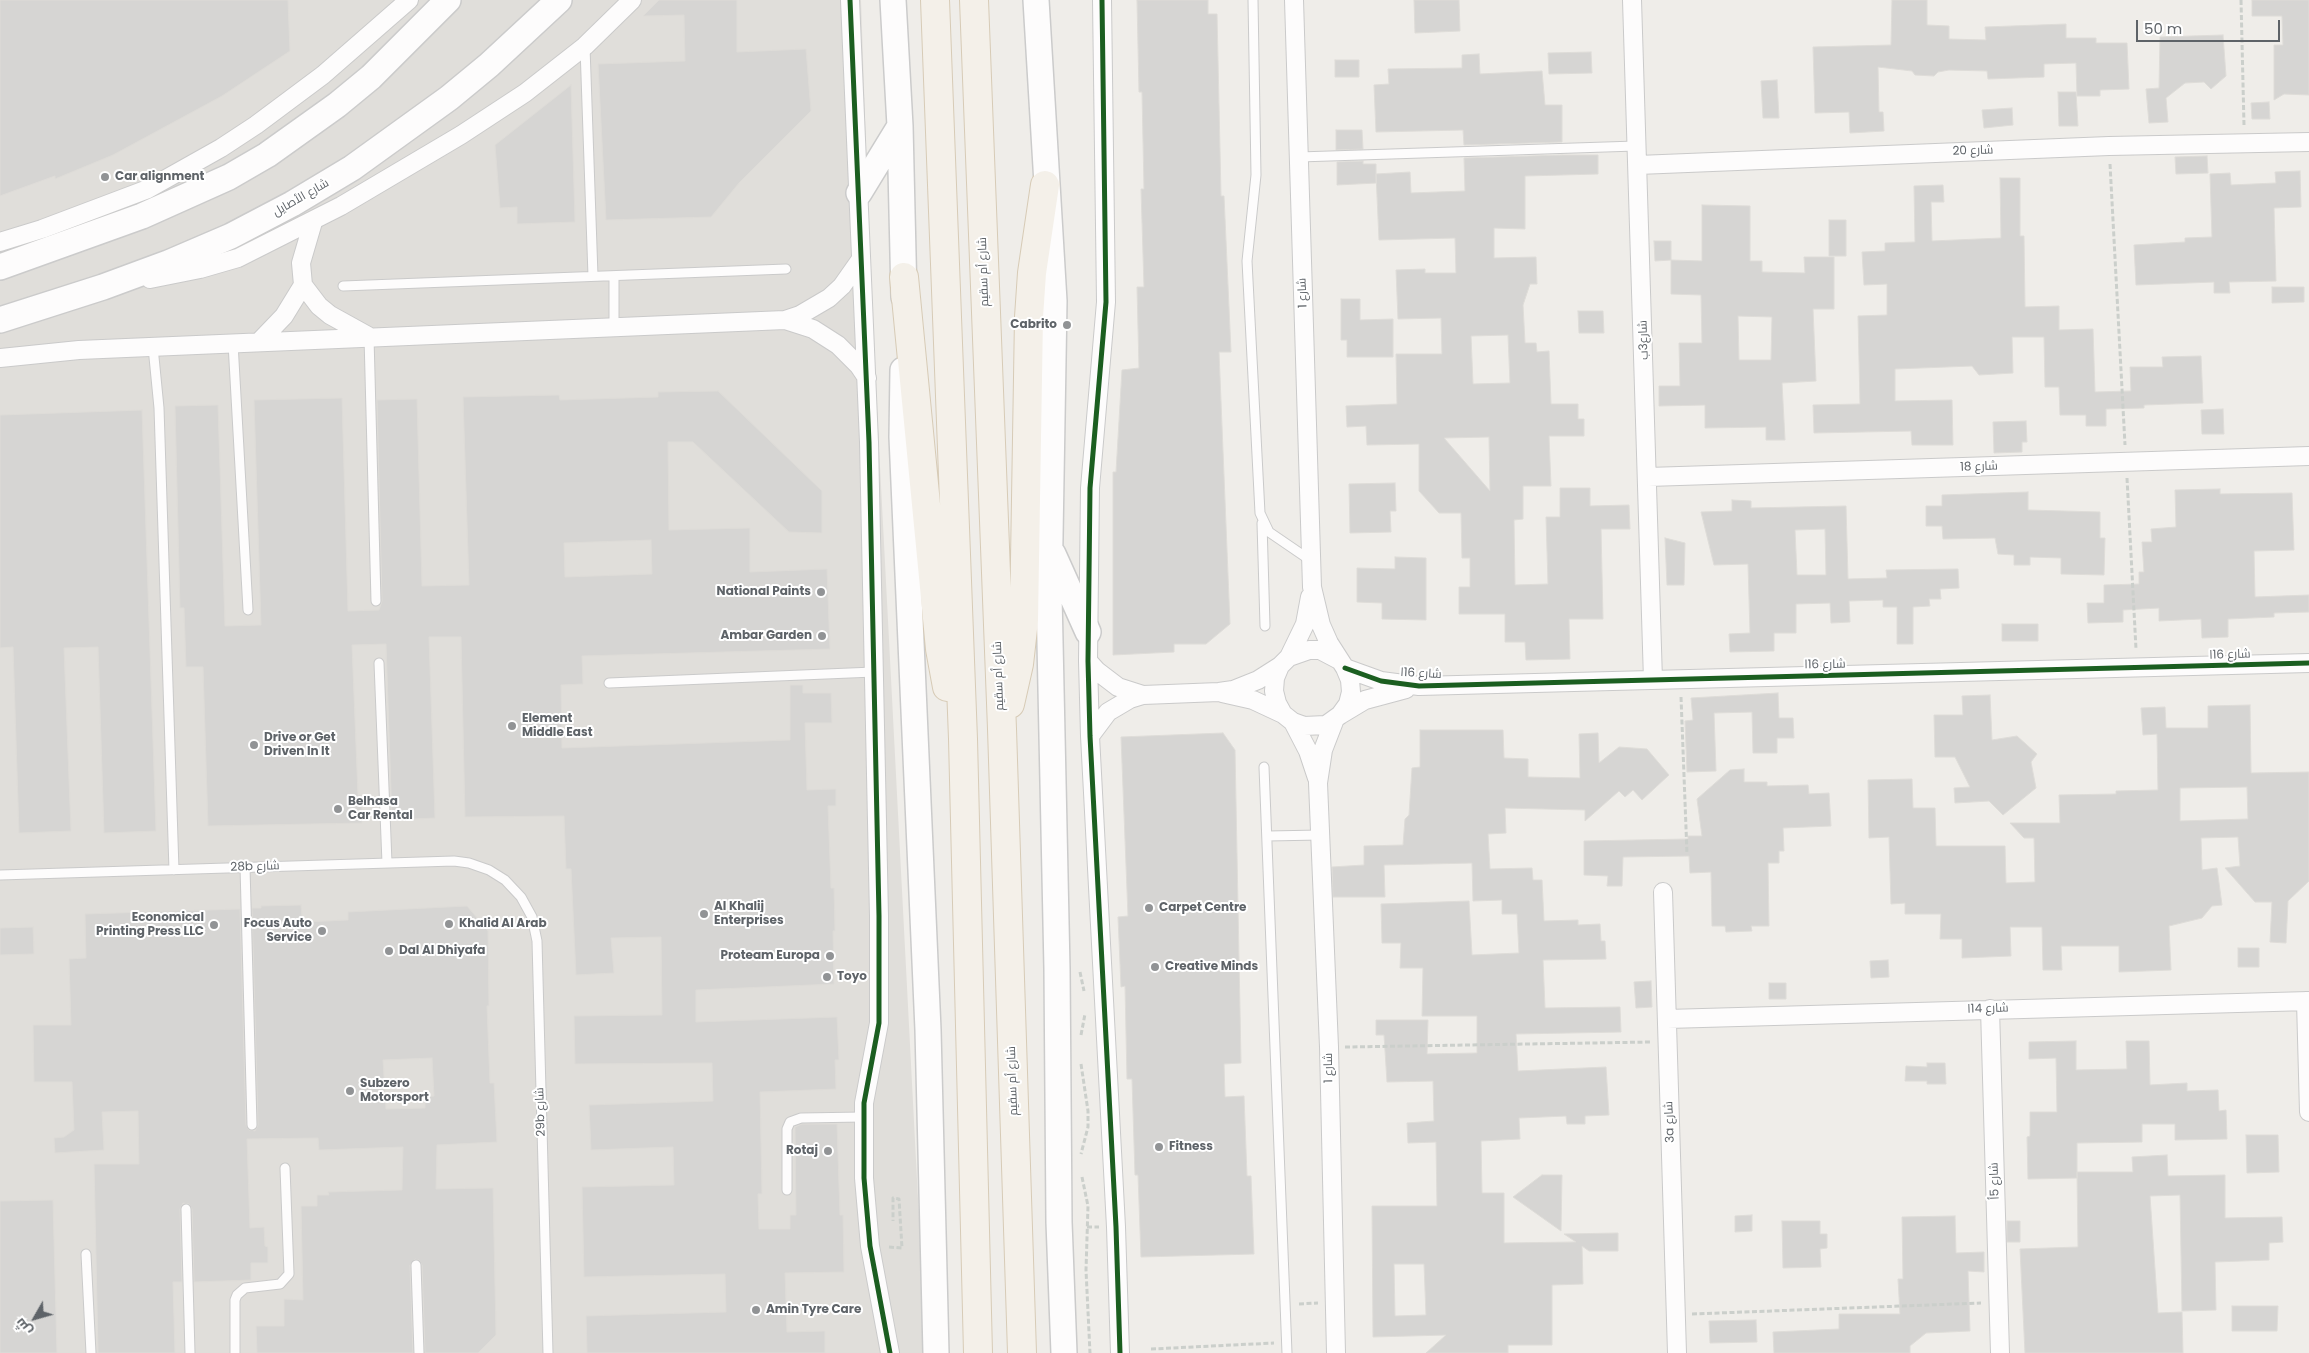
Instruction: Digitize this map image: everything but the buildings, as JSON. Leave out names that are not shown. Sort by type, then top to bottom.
[{"type":"main road","points":[[0,267],[142,216],[229,177],[266,155],[303,131],[371,77],[448,0]]},
{"type":"main road","name":"شارع الأصايل","points":[[0,320],[103,287],[168,263],[231,236],[292,204],[335,178],[408,129],[449,98],[526,31],[558,0]]},
{"type":"main road","points":[[526,31],[575,0]]},
{"type":"main road","points":[[893,0],[900,126],[904,277],[902,437],[928,1030],[936,1353]]},
{"type":"main road","points":[[935,0],[963,739],[978,1353]]},
{"type":"main road","name":"شارع أم سقيم","points":[[974,0],[1002,730],[1022,1353]]},
{"type":"main road","points":[[1036,0],[1045,185],[1054,301],[1050,546],[1059,1222],[1064,1353]]},
{"type":"main road","points":[[859,193],[900,126]]},
{"type":"main road","points":[[1002,730],[1014,686],[1022,642],[1029,317],[1035,247],[1045,185]]},
{"type":"main road","points":[[904,277],[922,438],[940,649],[947,687],[963,739]]},
{"type":"main road","points":[[1050,546],[1088,632]]},
{"type":"street","points":[[0,242],[42,229],[148,189],[221,148],[256,125],[323,75],[409,0]]},
{"type":"street","points":[[103,287],[219,264],[238,258],[313,222],[485,120],[556,70],[585,46],[632,0]]},
{"type":"street","points":[[850,0],[867,378],[880,996],[875,1051],[863,1117],[866,1212],[870,1246],[890,1353]]},
{"type":"street","points":[[1102,0],[1106,293],[1090,488],[1088,661],[1090,736],[1116,1227],[1120,1353]]},
{"type":"street","name":"شارع 1","points":[[1294,0],[1310,560],[1312,587],[1320,625],[1342,664]]},
{"type":"street","name":"شارع3ب","points":[[1632,0],[1653,680]]},
{"type":"street","name":"شارع 20","points":[[1638,165],[2109,146],[2309,142]]},
{"type":"street","points":[[259,342],[284,316],[303,285],[302,257],[313,222]]},
{"type":"street","points":[[0,358],[34,353],[369,336],[785,320],[800,315],[829,298],[847,280],[861,259]]},
{"type":"street","points":[[303,285],[315,301],[330,315],[369,336]]},
{"type":"street","points":[[785,320],[813,329],[838,344],[867,378]]},
{"type":"street","name":"شارع 18","points":[[1648,477],[2309,456]]},
{"type":"street","name":"شارع 1","points":[[1285,662],[1305,624],[1312,587]]},
{"type":"street","points":[[1090,736],[1108,712],[1130,699],[1143,695],[1219,692],[1252,683],[1298,652],[1314,650],[1330,654],[1342,664],[1350,680],[1351,692],[1348,704],[1338,717],[1315,727],[1288,718],[1252,700],[1219,692]]},
{"type":"street","points":[[1088,661],[1097,671],[1118,687],[1143,695]]},
{"type":"street","points":[[1285,662],[1275,678],[1274,690],[1277,703],[1288,718]]},
{"type":"street","name":"شارع 16ا","points":[[1342,664],[1369,678],[1419,686],[2309,663]]},
{"type":"street","name":"شارع 16ا","points":[[1338,717],[1379,695],[1419,686]]},
{"type":"street","name":"شارع 1","points":[[1336,1353],[1329,1047],[1318,783],[1324,750],[1338,717]]},
{"type":"street","name":"شارع 1","points":[[1288,718],[1308,751],[1318,783]]},
{"type":"street","name":"3a شارع","points":[[1663,892],[1678,1353]]},
{"type":"street","points":[[2307,1001],[2309,1112]]},
{"type":"street","name":"شارع 14ا","points":[[1667,1019],[2307,1001]]},
{"type":"street","name":"شارع 5أ","points":[[1990,1009],[2000,1353]]},
{"type":"lane","points":[[1253,0],[1256,175],[1247,260],[1262,520],[1265,626]]},
{"type":"lane","points":[[585,46],[593,276]]},
{"type":"lane","points":[[1299,157],[1636,146]]},
{"type":"lane","points":[[344,286],[786,269]]},
{"type":"lane","points":[[614,276],[614,326]]},
{"type":"lane","points":[[369,336],[376,601]]},
{"type":"lane","points":[[234,343],[248,610]]},
{"type":"lane","points":[[153,347],[158,408],[174,870]]},
{"type":"lane","points":[[1262,520],[1274,536],[1310,560]]},
{"type":"lane","points":[[378,663],[387,863]]},
{"type":"lane","points":[[609,683],[874,672]]},
{"type":"lane","points":[[1264,768],[1287,1353]]},
{"type":"lane","points":[[1268,836],[1320,835]]},
{"type":"lane","name":"28b شارع","points":[[0,875],[454,861],[469,863],[489,870],[506,880]]},
{"type":"lane","points":[[245,868],[252,1125]]},
{"type":"lane","name":"29b شارع","points":[[506,880],[521,897],[532,917],[536,941],[548,1353]]},
{"type":"lane","points":[[787,1190],[786,1129],[790,1122],[802,1118],[863,1117]]},
{"type":"lane","points":[[235,1353],[237,1295],[245,1288],[280,1284],[290,1274],[286,1168]]},
{"type":"lane","points":[[186,1209],[190,1353]]},
{"type":"lane","points":[[86,1254],[91,1353]]},
{"type":"lane","points":[[416,1265],[419,1353]]},
{"type":"path","points":[[2241,0],[2245,143]]},
{"type":"path","points":[[2109,146],[2137,668]]},
{"type":"path","points":[[1680,679],[1687,854]]},
{"type":"path","points":[[1329,1047],[1667,1041]]},
{"type":"path","points":[[870,1246],[902,1248],[899,1199],[893,1198],[893,1221]]},
{"type":"path","points":[[1676,1314],[1999,1302]]},
{"type":"path","points":[[1286,1304],[1334,1303]]},
{"type":"path","points":[[1151,1349],[1287,1343]]},
{"type":"shaded area","points":[[0,0],[861,0],[871,293],[926,1353],[0,1353]]},
{"type":"cycle path","points":[[850,0],[869,442],[879,916],[879,1023],[864,1103],[864,1178],[870,1246],[890,1353]]},
{"type":"cycle path","points":[[1102,0],[1106,302],[1090,488],[1088,661],[1090,736],[1116,1227],[1120,1353]]},
{"type":"cycle path","points":[[1345,668],[1381,681],[1419,686],[2309,663]]},
{"type":"place","name":"Car alignment","points":[[105,177]]},
{"type":"place","name":"Cabrito","points":[[1067,325]]},
{"type":"place","name":"National Paints","points":[[821,592]]},
{"type":"place","name":"Ambar Garden","points":[[822,636]]},
{"type":"place","name":"Element Middle East","points":[[512,726]]},
{"type":"place","name":"Drive or Get Driven In It","points":[[254,745]]},
{"type":"place","name":"Belhasa Car Rental","points":[[338,809]]},
{"type":"place","name":"Carpet Centre","points":[[1149,908]]},
{"type":"place","name":"Al Khalij Enterprises","points":[[704,914]]},
{"type":"place","name":"Khalid Al Arab","points":[[449,924]]},
{"type":"place","name":"Economical Printing Press LLC","points":[[214,925]]},
{"type":"place","name":"Focus Auto Service","points":[[322,931]]},
{"type":"place","name":"Dal Al Dhiyafa","points":[[389,951]]},
{"type":"place","name":"Proteam Europa","points":[[830,956]]},
{"type":"place","name":"Creative Minds","points":[[1155,967]]},
{"type":"place","name":"Toyo","points":[[827,977]]},
{"type":"place","name":"Subzero Motorsport","points":[[350,1091]]},
{"type":"place","name":"Fitness","points":[[1159,1147]]},
{"type":"place","name":"Rotaj","points":[[828,1151]]},
{"type":"place","name":"Amin Tyre Care","points":[[756,1310]]}]
